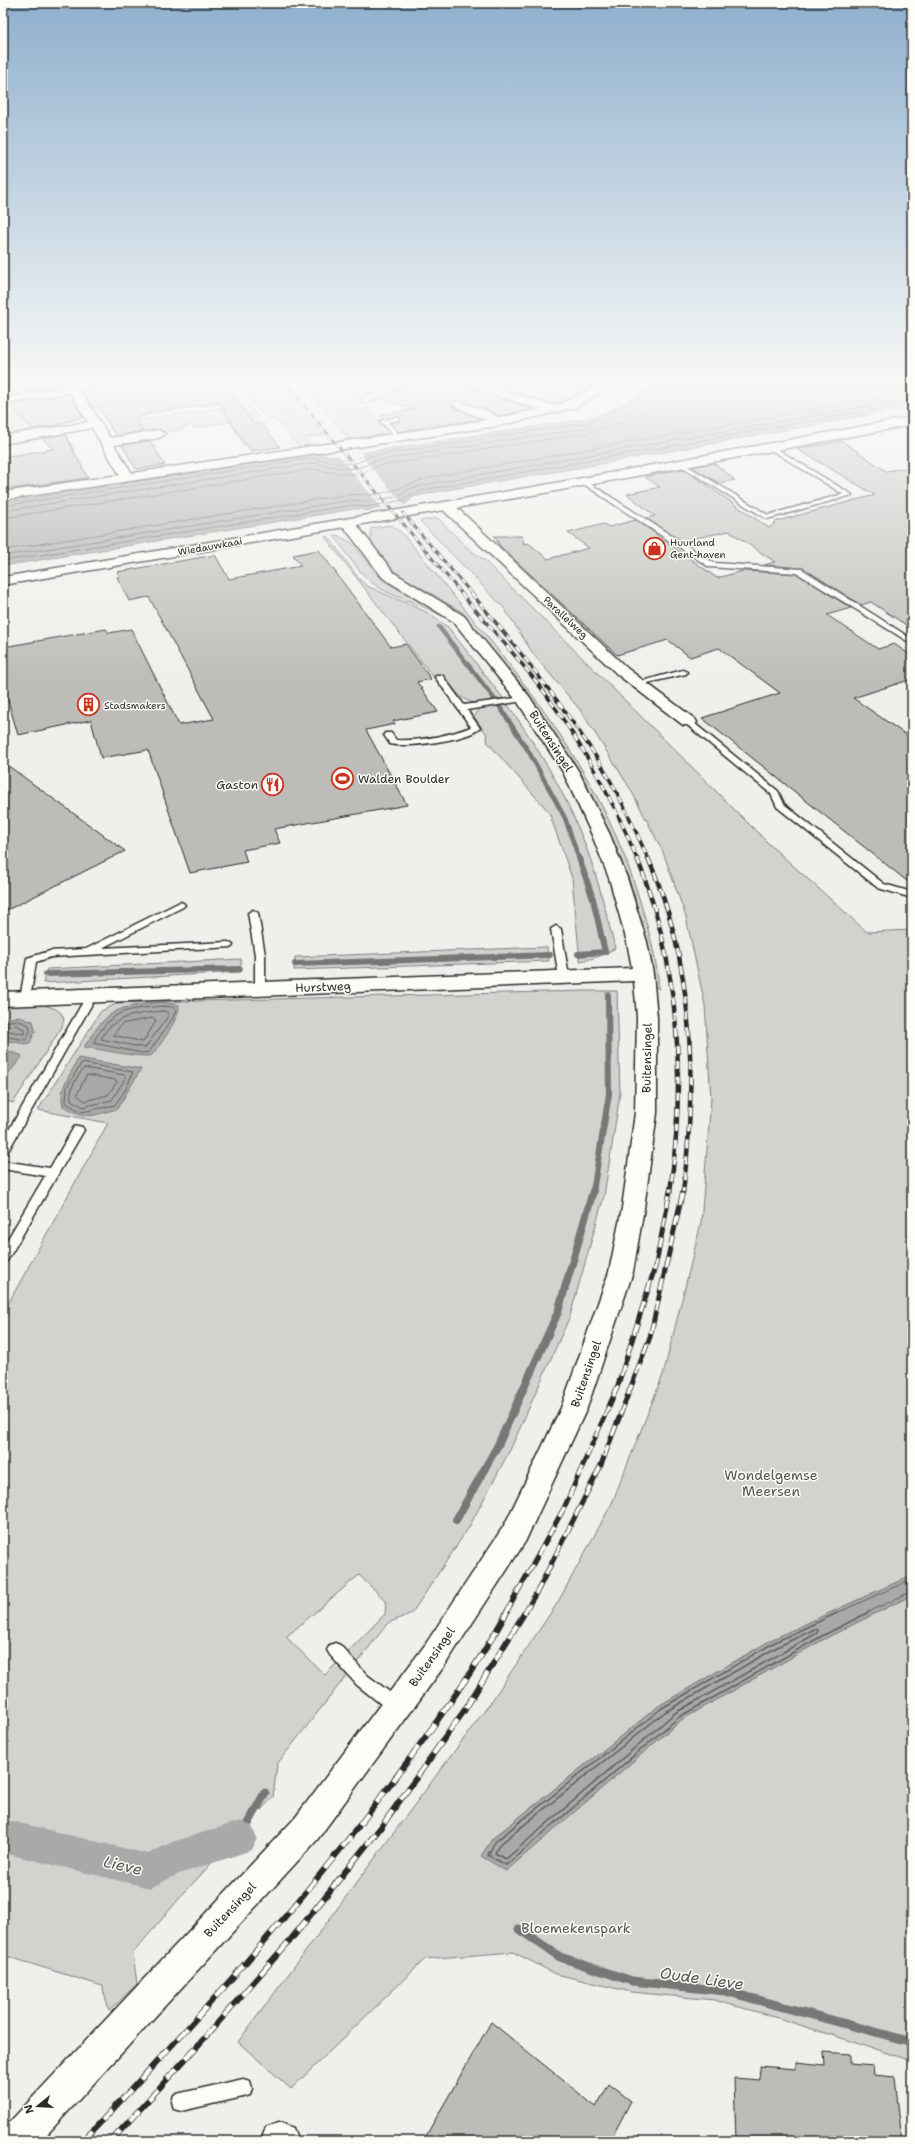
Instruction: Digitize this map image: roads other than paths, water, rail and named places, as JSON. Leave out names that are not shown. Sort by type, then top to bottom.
[{"type":"main road","name":"Wiedauwkaai","points":[[3,581],[572,484]]},
{"type":"street","points":[[3,496],[82,484]]},
{"type":"street","name":"Parallelweg","points":[[447,506],[477,536],[623,672],[689,722]]},
{"type":"street","name":"Buitensingel","points":[[17,2141],[306,1829],[435,1655],[515,1533],[574,1408],[618,1279],[633,1208],[646,1113],[647,1017],[620,975],[637,942],[618,878],[601,834],[572,772],[522,699],[459,619],[388,576],[348,523]]},
{"type":"street","name":"Hurstweg","points":[[3,999],[620,975]]},
{"type":"lane","points":[[587,484],[712,565],[799,572],[912,642]]},
{"type":"lane","points":[[714,484],[767,516],[849,495],[831,484]]},
{"type":"lane","points":[[639,684],[683,672]]},
{"type":"lane","points":[[388,735],[393,742],[404,744],[465,732],[476,728],[463,708],[439,677]]},
{"type":"lane","points":[[463,708],[522,699]]},
{"type":"lane","points":[[689,722],[775,793],[780,805],[881,886],[912,895]]},
{"type":"lane","points":[[86,952],[180,905]]},
{"type":"lane","points":[[253,913],[260,955],[260,989]]},
{"type":"lane","points":[[556,929],[564,977]]},
{"type":"lane","points":[[25,999],[32,960],[50,954],[228,945]]},
{"type":"lane","points":[[3,1150],[92,995]]},
{"type":"lane","points":[[3,1258],[78,1130]]},
{"type":"lane","points":[[3,1165],[52,1173]]},
{"type":"lane","points":[[334,1650],[362,1680],[397,1707]]},
{"type":"lane","points":[[182,2102],[243,2088]]},
{"type":"water","points":[[123,484],[482,484],[413,497],[406,504],[364,511],[362,509],[354,509],[3,566],[3,503]]},
{"type":"water","points":[[162,1002],[179,1005],[179,1010],[160,1045],[152,1055],[131,1055],[84,1047],[108,1016],[116,1011],[134,1006]]},
{"type":"water","points":[[19,1016],[33,1021],[35,1031],[30,1043],[26,1044],[3,1040],[3,1020]]},
{"type":"water","points":[[3,1050],[21,1055],[22,1057],[3,1080]]},
{"type":"water","points":[[78,1058],[141,1069],[117,1109],[95,1115],[84,1115],[63,1106],[62,1092],[66,1080]]},
{"type":"water","points":[[912,1575],[912,1595],[824,1639],[681,1720],[506,1871],[481,1856],[492,1839],[660,1705],[773,1639]]},
{"type":"waterway","points":[[439,627],[496,701],[529,752],[565,818],[579,859]]},
{"type":"waterway","points":[[578,954],[605,952],[593,899],[579,858]]},
{"type":"waterway","points":[[295,964],[550,955]]},
{"type":"waterway","points":[[46,974],[240,969]]},
{"type":"waterway","points":[[593,1192],[609,1094],[608,995]]},
{"type":"waterway","points":[[456,1520],[499,1443],[558,1312],[593,1191]]},
{"type":"waterway","points":[[240,1838],[265,1793]]},
{"type":"waterway","name":"Lieve","points":[[3,1836],[150,1871],[172,1859],[240,1838]]},
{"type":"waterway","name":"Oude Lieve","points":[[519,1929],[560,1957],[632,1981],[725,1991],[912,2042]]},
{"type":"railway","points":[[370,484],[462,594]]},
{"type":"railway","points":[[403,513],[472,594]]},
{"type":"railway","points":[[461,593],[527,670],[573,734],[608,795],[637,859]]},
{"type":"railway","points":[[471,593],[538,676],[600,763],[620,798],[648,859]]},
{"type":"railway","points":[[637,858],[663,939],[671,981],[676,1022],[678,1107],[670,1192]]},
{"type":"railway","points":[[648,858],[663,897],[675,938],[683,980],[688,1022],[690,1108],[683,1192]]},
{"type":"railway","points":[[506,1613],[564,1508],[617,1388],[656,1264],[670,1191]]},
{"type":"railway","points":[[524,1613],[538,1590],[601,1465],[650,1337],[683,1191]]},
{"type":"railway","points":[[83,2141],[203,2011],[318,1878],[390,1785],[436,1722],[481,1657],[507,1612]]},
{"type":"railway","points":[[111,2141],[201,2042],[292,1938],[381,1827],[464,1711],[525,1612]]},
{"type":"place","name":"Huurland Gent-haven","points":[[655,548]]},
{"type":"place","name":"Stadsmakers","points":[[89,705]]},
{"type":"place","name":"Walden Boulder","points":[[342,779]]},
{"type":"place","name":"Gaston","points":[[273,785]]},
{"type":"park label","name":"Wondelgemse Meersen","points":[[771,1484]]},
{"type":"park label","name":"Bloemekenspark","points":[[576,1928]]}]
